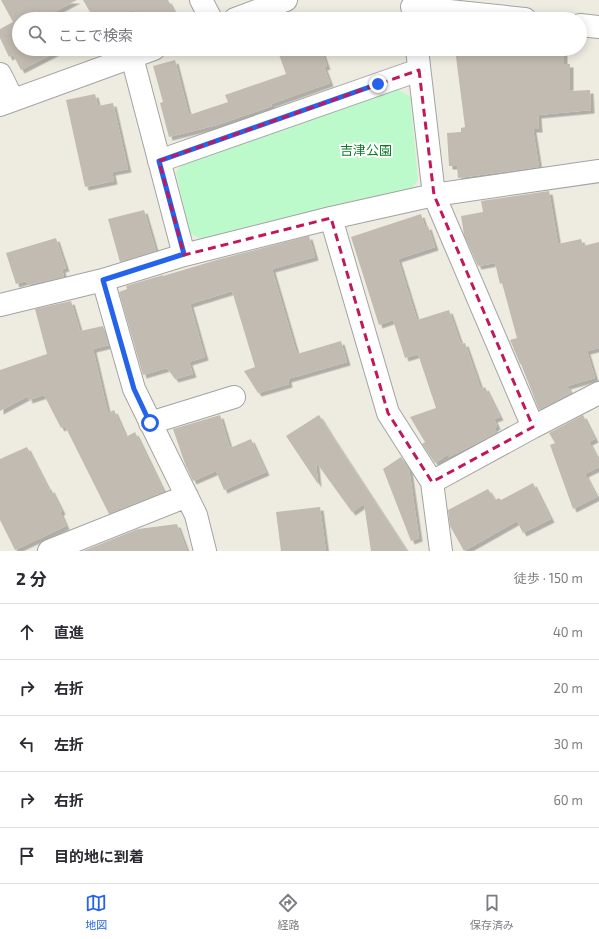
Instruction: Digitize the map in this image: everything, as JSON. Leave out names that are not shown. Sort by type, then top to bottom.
[{"type":"street","points":[[201,0],[207,12]]},
{"type":"street","points":[[253,12],[286,0]]},
{"type":"street","points":[[412,9],[446,12]]},
{"type":"street","points":[[587,26],[599,27]]},
{"type":"street","points":[[418,56],[434,195],[533,427]]},
{"type":"street","points":[[0,74],[6,102],[132,57],[184,254]]},
{"type":"street","points":[[159,161],[419,70]]},
{"type":"street","points":[[0,305],[103,280],[184,254],[331,218],[434,195],[599,171]]},
{"type":"street","points":[[331,218],[388,413],[432,482],[441,551]]},
{"type":"street","points":[[103,280],[134,389],[196,515],[205,551]]},
{"type":"street","points":[[432,482],[599,393]]},
{"type":"street","points":[[150,423],[234,397]]},
{"type":"street","points":[[49,551],[187,496]]},
{"type":"highlighted area","points":[[419,70],[434,195],[533,427],[432,482],[388,413],[331,218],[184,255],[159,161]]},
{"type":"green space","name":"吉津公園","points":[[397,89],[410,96],[418,180],[412,188],[201,239],[190,233],[176,173],[182,164]]},
{"type":"building","points":[[1,0],[77,0],[54,12],[12,12],[12,20]]},
{"type":"building","points":[[83,0],[168,0],[174,12],[134,12],[133,10],[129,12],[90,12]]},
{"type":"building","points":[[12,23],[12,56],[9,57],[0,38],[0,29]]},
{"type":"building","points":[[14,56],[48,56],[21,70]]},
{"type":"building","points":[[280,56],[323,56],[327,66],[324,67],[330,83],[271,104],[272,106],[217,125],[169,137],[160,103],[163,102],[153,66],[175,60],[189,115],[228,102],[225,95],[286,74]]},
{"type":"building","points":[[456,56],[564,56],[564,64],[570,64],[570,91],[590,90],[591,110],[538,115],[539,129],[533,129],[539,167],[458,178],[457,166],[449,166],[447,133],[461,132],[461,128],[465,127]]},
{"type":"building","points":[[95,94],[98,106],[113,103],[128,169],[112,172],[114,181],[85,187],[66,100]]},
{"type":"building","points":[[549,191],[558,244],[581,239],[583,246],[599,242],[599,348],[587,351],[595,378],[567,386],[571,393],[539,410],[510,340],[517,338],[495,263],[478,266],[464,235],[461,216],[483,212],[481,201]]},
{"type":"building","points":[[144,210],[156,251],[120,262],[108,219]]},
{"type":"building","points":[[421,214],[425,227],[428,226],[435,247],[398,259],[417,320],[449,310],[461,344],[465,343],[481,389],[485,387],[500,417],[494,419],[497,426],[494,428],[497,433],[449,457],[447,455],[435,463],[422,444],[425,442],[410,417],[436,408],[418,354],[405,358],[393,320],[379,325],[351,237]]},
{"type":"building","points":[[309,236],[315,257],[272,269],[297,354],[341,341],[347,362],[288,379],[289,384],[258,393],[244,371],[255,367],[232,291],[190,304],[205,357],[189,362],[193,374],[175,379],[167,368],[143,375],[119,292],[127,289],[126,286],[220,259]]},
{"type":"building","points":[[56,238],[66,268],[62,269],[64,277],[28,285],[26,281],[16,284],[6,253]]},
{"type":"building","points":[[71,301],[80,331],[103,326],[109,345],[93,349],[108,413],[114,410],[126,437],[135,432],[164,492],[109,514],[65,426],[61,428],[44,395],[29,400],[28,396],[0,411],[0,370],[47,354],[35,309]]},
{"type":"building","points":[[220,415],[230,448],[251,439],[266,472],[224,490],[216,471],[193,481],[185,464],[173,429]]},
{"type":"building","points":[[319,415],[407,551],[371,551],[364,504],[352,512],[316,462],[318,484],[286,436]]},
{"type":"building","points":[[583,415],[595,439],[589,442],[599,461],[599,467],[585,474],[597,497],[573,509],[550,445],[555,443],[549,433]]},
{"type":"building","points":[[27,447],[49,490],[51,489],[62,511],[60,512],[66,526],[15,550],[0,520],[0,459]]},
{"type":"building","points":[[401,457],[409,468],[419,538],[411,541],[383,469]]},
{"type":"building","points":[[533,483],[551,519],[523,533],[517,521],[464,551],[450,526],[448,510],[488,489],[495,500],[499,498],[501,500]]},
{"type":"building","points":[[320,507],[326,551],[281,551],[276,512]]},
{"type":"building","points":[[177,524],[187,551],[83,551],[138,529]]},
{"type":"route","points":[[150,423],[134,389],[103,280],[184,254],[159,161],[378,84]]}]
